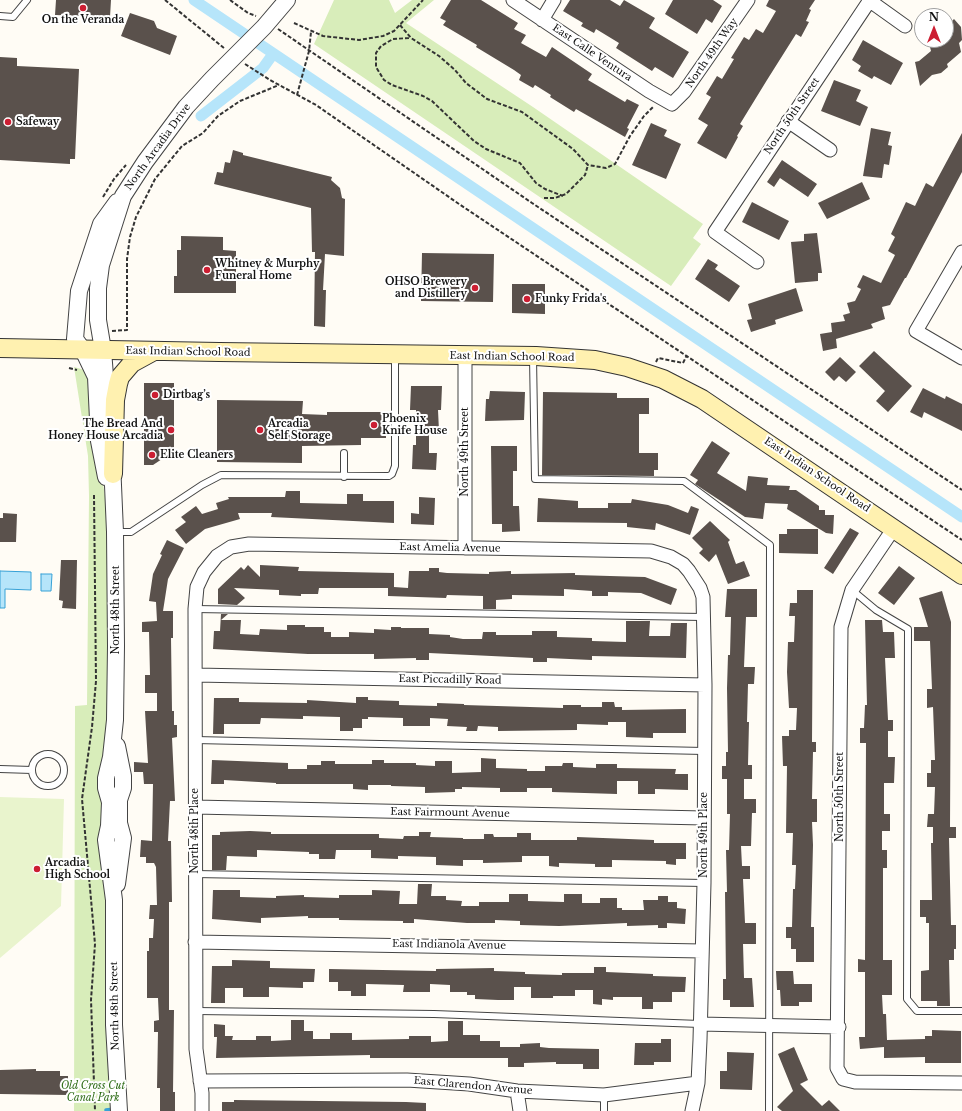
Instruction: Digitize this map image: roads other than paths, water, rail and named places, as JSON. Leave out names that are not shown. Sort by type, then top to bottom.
[{"type":"main road","name":"East Indian School Road","points":[[0,348],[83,350],[109,344],[154,351],[533,356],[595,360],[650,373],[702,399],[962,575]]},
{"type":"main road","points":[[113,474],[115,400],[120,377],[132,363],[154,351]]},
{"type":"street","name":"North Arcadia Drive","points":[[109,344],[98,320],[99,276],[123,196],[176,119],[201,90],[238,56],[287,0]]},
{"type":"street","name":"East Calle Ventura","points":[[513,0],[649,91],[672,104]]},
{"type":"street","points":[[542,20],[554,0]]},
{"type":"street","name":"North 49th Way","points":[[672,104],[684,92],[748,0]]},
{"type":"street","points":[[870,1],[905,26]]},
{"type":"street","name":"North 50th Street","points":[[757,262],[715,232],[788,121],[870,1]]},
{"type":"street","points":[[788,121],[830,150]]},
{"type":"street","points":[[83,350],[90,341],[88,303],[90,262],[101,224],[123,196]]},
{"type":"street","points":[[962,252],[916,331],[962,358]]},
{"type":"street","name":"North 48th Street","points":[[109,344],[109,439],[113,474],[115,532],[115,720],[118,758],[123,776],[123,788],[119,800],[119,823],[123,838],[122,856],[114,900],[114,1025],[119,1111]]},
{"type":"street","name":"North 48th Street","points":[[83,350],[96,377],[99,440],[113,500]]},
{"type":"street","name":"North 49th Street","points":[[465,355],[465,548]]},
{"type":"street","name":"North 50th Street","points":[[894,528],[852,590],[841,627],[839,1027],[837,1068],[843,1079],[855,1082],[962,1083]]},
{"type":"street","name":"East Amelia Avenue","points":[[217,556],[231,547],[249,544],[651,551],[661,553],[682,564]]},
{"type":"street","name":"North 48th Place","points":[[202,1111],[196,1049],[195,609],[197,587],[204,572],[217,556]]},
{"type":"street","name":"North 49th Place","points":[[682,564],[700,588],[703,597],[705,685],[704,883],[700,1024],[698,1083],[692,1111]]},
{"type":"street","name":"East Piccadilly Road","points":[[196,675],[705,685]]},
{"type":"street","name":"East Fairmount Avenue","points":[[195,807],[704,818]]},
{"type":"street","name":"East Indianola Avenue","points":[[195,942],[702,951]]},
{"type":"street","points":[[700,1024],[770,1027],[839,1027]]},
{"type":"street","name":"East Clarendon Avenue","points":[[200,1081],[407,1080],[469,1084],[517,1091],[604,1094],[698,1083]]},
{"type":"street","points":[[517,1091],[520,1111]]},
{"type":"lane","points":[[0,16],[13,16],[27,0]]},
{"type":"lane","points":[[115,532],[131,532],[208,481],[221,475],[344,477],[389,476],[392,474],[395,466],[395,355]]},
{"type":"lane","points":[[533,356],[535,479],[684,481],[770,544],[769,1111]]},
{"type":"lane","points":[[344,453],[344,477]]},
{"type":"lane","points":[[852,590],[876,610],[908,629],[907,999],[917,1011],[962,1011]]},
{"type":"lane","points":[[195,609],[703,617]]},
{"type":"lane","points":[[195,740],[704,750]]},
{"type":"lane","points":[[45,754],[55,756],[60,759],[64,768],[62,778],[58,782],[49,786],[36,780],[32,770],[36,760],[45,754]]},
{"type":"lane","points":[[0,769],[32,770]]},
{"type":"lane","points":[[195,874],[704,883]]},
{"type":"lane","points":[[196,1011],[434,1014],[700,1024]]},
{"type":"lane","points":[[604,1094],[604,1111]]},
{"type":"water","points":[[0,571],[31,572],[31,590],[5,589],[5,608],[0,608]]},
{"type":"water","points":[[41,574],[52,574],[51,591],[41,591]]},
{"type":"waterway","points":[[194,0],[962,517]]},
{"type":"waterway","points":[[201,116],[263,68],[273,54]]},
{"type":"waterway","points":[[106,1110],[114,1109]]},
{"type":"place","name":"On the Veranda","points":[[83,8]]},
{"type":"place","name":"Safeway","points":[[8,122]]},
{"type":"place","name":"Whitney & Murphy Funeral Home","points":[[207,270]]},
{"type":"place","name":"OHSO Brewery and Distillery","points":[[475,288]]},
{"type":"place","name":"Funky Frida's","points":[[527,299]]},
{"type":"place","name":"Dirtbag’s","points":[[155,395]]},
{"type":"place","name":"Phoenix Knife House","points":[[374,425]]},
{"type":"place","name":"The Bread And Honey House Arcadia","points":[[171,430]]},
{"type":"place","name":"Arcadia Self Storage","points":[[260,430]]},
{"type":"place","name":"Elite Cleaners","points":[[152,455]]},
{"type":"place","name":"Arcadia High School","points":[[37,869]]},
{"type":"park label","name":"Old Cross Cut Canal Park","points":[[93,1092]]}]
